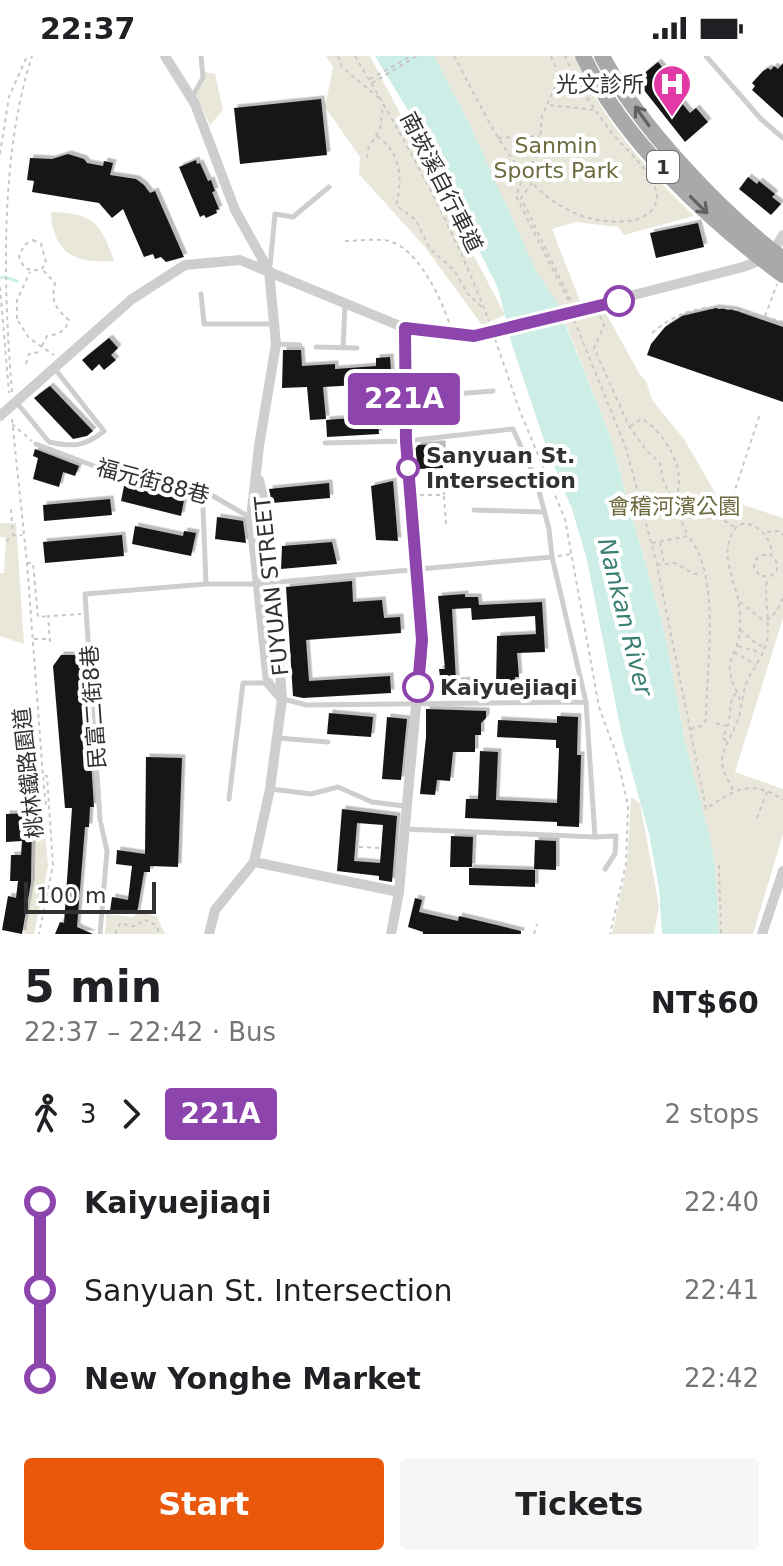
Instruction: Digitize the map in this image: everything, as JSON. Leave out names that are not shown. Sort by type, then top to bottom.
[{"type":"main road","name":"1","points":[[583,56],[605,94],[638,139],[720,226],[773,257]]},
{"type":"main road","name":"1","points":[[602,56],[651,129],[773,257],[780,279]]},
{"type":"street","points":[[165,56],[192,98],[235,210],[269,271]]},
{"type":"street","points":[[0,416],[13,400],[132,299],[188,265],[240,260],[405,328],[474,336],[671,288],[773,257],[783,235]]},
{"type":"street","name":"FUYUAN STREET","points":[[269,271],[276,344],[251,518],[268,683],[282,699]]},
{"type":"street","points":[[391,934],[399,892],[422,640],[406,441],[405,328]]},
{"type":"street","name":"FUYUAN STREET","points":[[209,934],[215,910],[254,862],[270,789],[282,699],[268,520],[258,474]]},
{"type":"street","points":[[254,862],[399,892]]},
{"type":"street","points":[[762,934],[783,871]]},
{"type":"lane","points":[[192,98],[203,78],[201,56]]},
{"type":"lane","points":[[706,56],[761,119],[783,138]]},
{"type":"lane","points":[[269,271],[275,214],[293,217],[329,187]]},
{"type":"lane","points":[[201,294],[204,324],[274,324]]},
{"type":"lane","points":[[343,348],[345,303]]},
{"type":"lane","points":[[276,344],[300,345]]},
{"type":"lane","points":[[316,347],[357,348]]},
{"type":"lane","points":[[13,400],[48,445],[73,447],[92,441],[104,431],[56,363]]},
{"type":"lane","points":[[404,398],[493,391]]},
{"type":"lane","points":[[325,443],[406,441],[513,429],[536,480],[545,512],[552,557],[586,702],[595,837]]},
{"type":"lane","name":"福元街88巷","points":[[36,444],[48,445],[123,477],[163,481],[206,492],[251,518],[268,520]]},
{"type":"lane","points":[[206,492],[203,508],[206,584],[257,584],[552,557]]},
{"type":"lane","points":[[474,510],[545,512]]},
{"type":"lane","name":"民富二街8巷","points":[[100,934],[107,861],[101,822],[85,594],[206,584]]},
{"type":"lane","points":[[229,799],[243,683],[268,683]]},
{"type":"lane","points":[[282,699],[306,705],[586,702]]},
{"type":"lane","points":[[277,738],[328,742]]},
{"type":"lane","points":[[270,789],[311,794],[338,787],[372,802],[405,806]]},
{"type":"lane","points":[[404,829],[616,836],[615,854],[605,869]]},
{"type":"path","points":[[0,154],[9,97],[27,56]]},
{"type":"path","points":[[2,164],[14,99],[32,56]]},
{"type":"path","points":[[338,56],[342,67],[383,102],[383,118],[377,136],[368,149],[367,158]]},
{"type":"path","name":"南崁溪自行車道","points":[[355,56],[383,102],[464,258],[494,331],[521,414],[565,519],[599,707],[616,753],[628,805],[626,864],[610,934]]},
{"type":"path","points":[[369,79],[411,56]]},
{"type":"path","points":[[372,84],[417,56]]},
{"type":"path","points":[[449,56],[454,57],[498,138],[532,183],[571,211],[600,220],[619,222],[647,215],[654,208],[656,190],[645,171],[595,110],[565,56]]},
{"type":"path","points":[[551,56],[559,75],[542,116],[539,153],[524,174],[516,196],[569,299],[567,313],[626,448],[657,565],[706,809],[733,790],[758,788],[783,800]]},
{"type":"path","points":[[9,97],[14,99]]},
{"type":"path","points":[[549,105],[595,110]]},
{"type":"path","points":[[377,136],[389,148],[399,166],[400,191],[396,205],[416,220],[430,249],[454,270],[468,294],[484,309]]},
{"type":"path","points":[[498,138],[540,136]]},
{"type":"path","points":[[532,183],[521,198],[572,299],[567,313]]},
{"type":"path","points":[[1,219],[1,247]]},
{"type":"path","points":[[33,240],[41,244],[46,262],[42,269],[24,267],[19,257],[24,245],[33,240]]},
{"type":"path","points":[[345,241],[389,241],[402,249],[418,264],[439,294],[453,334]]},
{"type":"path","points":[[0,260],[13,400]]},
{"type":"path","points":[[42,269],[55,283],[51,296],[54,306],[69,320],[63,330],[47,336],[42,346]]},
{"type":"path","points":[[30,270],[17,300],[18,320],[29,338],[42,346],[56,363]]},
{"type":"path","points":[[765,317],[780,279]]},
{"type":"path","points":[[652,333],[689,311],[706,307],[730,307],[783,322]]},
{"type":"path","points":[[600,316],[604,326],[594,348],[629,426],[660,463],[662,477],[688,536],[700,553],[710,606],[706,720],[701,726],[690,729]]},
{"type":"path","points":[[26,364],[29,354],[40,352]]},
{"type":"path","points":[[733,496],[760,414]]},
{"type":"path","name":"桃林鐵路園道","points":[[12,415],[53,865],[39,934]]},
{"type":"path","points":[[629,426],[642,419],[669,446],[676,464],[678,486],[677,497],[673,501]]},
{"type":"path","points":[[12,424],[36,444]]},
{"type":"path","points":[[446,524],[443,477],[487,478]]},
{"type":"path","points":[[410,495],[444,495]]},
{"type":"path","points":[[11,509],[13,535]]},
{"type":"path","points":[[709,518],[720,518],[736,528],[750,525],[765,533],[771,543],[771,555],[776,561],[777,570],[768,577],[765,592],[768,619],[763,653],[740,700],[737,722],[726,741],[720,761],[733,790]]},
{"type":"path","points":[[736,528],[731,537],[728,558],[739,601],[740,629],[729,669],[740,700]]},
{"type":"path","points":[[765,533],[771,530],[783,535]]},
{"type":"path","points":[[6,541],[13,535],[24,535]]},
{"type":"path","points":[[651,543],[688,536]]},
{"type":"path","points":[[660,541],[664,564]]},
{"type":"path","points":[[552,557],[571,554]]},
{"type":"path","points":[[768,577],[757,573],[754,563],[763,555],[771,555]]},
{"type":"path","points":[[27,563],[33,563],[38,617],[86,613]]},
{"type":"path","points":[[657,565],[675,563],[694,574],[704,573]]},
{"type":"path","points":[[739,601],[762,619],[768,619],[777,611],[783,598]]},
{"type":"path","points":[[33,640],[50,640],[48,616]]},
{"type":"path","points":[[740,629],[758,645],[765,646]]},
{"type":"path","points":[[736,646],[763,653]]},
{"type":"path","points":[[734,652],[757,665]]},
{"type":"path","points":[[726,741],[723,738],[732,697],[737,692]]},
{"type":"path","points":[[716,723],[727,727]]},
{"type":"path","points":[[43,776],[46,807]]},
{"type":"path","points":[[757,818],[767,791]]},
{"type":"path","points":[[359,847],[381,848]]},
{"type":"path","points":[[719,865],[721,934]]},
{"type":"path","points":[[115,934],[120,923],[132,928],[143,919],[156,925],[160,934]]},
{"type":"path","points":[[534,934],[537,924]]},
{"type":"green space","points":[[326,56],[370,56],[505,315],[482,325],[424,246],[359,174],[360,157],[325,107],[333,67]]},
{"type":"green space","name":"Sanmin Sports Park","points":[[434,56],[574,56],[597,100],[626,142],[694,216],[624,235],[618,227],[576,222],[552,229],[580,301],[558,307],[537,273],[469,123]]},
{"type":"green space","points":[[205,72],[215,74],[223,110],[210,125],[196,95],[205,81]]},
{"type":"green space","points":[[51,212],[76,215],[93,222],[104,237],[114,261],[88,261],[69,253],[56,238]]},
{"type":"green space","name":"會稽河濱公園","points":[[604,310],[646,381],[652,400],[684,439],[717,496],[783,518],[783,618],[735,772],[783,789],[783,834],[753,934],[719,934],[715,864],[685,742],[665,634],[609,433],[565,322]]},
{"type":"green space","points":[[0,523],[16,523],[24,644],[0,636],[0,573],[4,573],[6,538],[0,537]]},
{"type":"green space","points":[[631,797],[640,803],[659,906],[654,934],[612,934],[627,865]]},
{"type":"green space","points":[[43,812],[48,866],[34,934],[24,934],[33,882],[34,813]]},
{"type":"green space","points":[[143,912],[157,917],[165,934],[105,934],[106,914],[132,917]]},
{"type":"water","name":"Nankan River","points":[[375,56],[434,56],[469,123],[537,273],[555,299],[609,433],[665,634],[685,742],[710,838],[715,864],[719,934],[662,934],[659,888],[649,834],[622,736],[587,560],[572,509],[547,449],[512,345],[498,288],[412,117]]},
{"type":"building","points":[[658,62],[670,77],[665,81],[690,113],[696,108],[708,122],[685,142],[636,80]]},
{"type":"building","points":[[783,63],[783,118],[752,90],[755,86],[752,83],[763,71],[771,70],[774,66],[778,69]]},
{"type":"building","points":[[321,99],[327,155],[240,164],[234,108]]},
{"type":"building","points":[[68,154],[87,163],[103,166],[104,161],[113,163],[110,175],[136,179],[150,193],[155,191],[184,257],[166,262],[161,257],[155,259],[153,254],[144,257],[123,209],[112,218],[99,203],[32,192],[34,181],[27,180],[30,158],[52,159]]},
{"type":"building","points":[[196,160],[208,181],[211,180],[219,209],[206,218],[204,215],[200,217],[179,167]]},
{"type":"building","points":[[748,177],[757,184],[759,181],[775,194],[772,197],[781,204],[771,215],[739,189]]},
{"type":"building","points":[[698,223],[704,247],[656,258],[650,233]]},
{"type":"building","points":[[716,308],[734,310],[783,327],[783,402],[647,355],[651,344],[665,327],[682,316]]},
{"type":"building","points":[[109,338],[118,348],[111,355],[116,360],[104,370],[99,364],[92,371],[82,360]]},
{"type":"building","points":[[283,350],[301,350],[302,366],[335,364],[335,369],[376,366],[376,358],[390,357],[394,415],[378,416],[376,384],[323,387],[326,419],[310,420],[307,387],[282,388]]},
{"type":"building","points":[[50,386],[93,431],[87,436],[73,439],[34,398]]},
{"type":"building","points":[[378,416],[379,434],[327,437],[326,420]]},
{"type":"building","points":[[442,444],[443,468],[418,469],[415,449],[418,445]]},
{"type":"building","points":[[35,449],[79,466],[75,476],[63,472],[59,487],[33,479],[38,458],[33,456]]},
{"type":"building","points":[[393,481],[398,541],[376,540],[371,486]]},
{"type":"building","points":[[329,483],[330,498],[272,503],[269,489]]},
{"type":"building","points":[[124,486],[184,500],[181,516],[121,501]]},
{"type":"building","points":[[110,499],[112,515],[44,521],[43,505]]},
{"type":"building","points":[[217,517],[243,521],[246,543],[215,539]]},
{"type":"building","points":[[135,526],[183,536],[184,531],[196,533],[191,556],[132,544]]},
{"type":"building","points":[[122,535],[124,556],[45,563],[43,542]]},
{"type":"building","points":[[332,542],[337,564],[281,569],[282,546]]},
{"type":"building","points":[[352,581],[353,602],[382,600],[384,618],[400,617],[401,633],[306,640],[309,681],[390,676],[391,693],[293,696],[286,587]]},
{"type":"building","points":[[465,594],[465,597],[478,597],[479,605],[542,602],[545,652],[517,653],[519,677],[515,677],[516,684],[496,685],[497,636],[536,634],[535,616],[472,620],[471,608],[452,609],[456,681],[473,680],[473,692],[442,693],[439,669],[445,669],[438,596]]},
{"type":"building","points":[[61,655],[84,655],[94,807],[90,807],[89,827],[85,827],[77,927],[93,934],[55,934],[60,922],[64,923],[72,808],[65,808],[53,666]]},
{"type":"building","points":[[426,709],[486,711],[486,718],[481,723],[481,735],[475,735],[475,752],[453,752],[450,781],[437,780],[435,795],[420,794]]},
{"type":"building","points":[[329,713],[373,717],[371,737],[327,734]]},
{"type":"building","points":[[557,716],[578,717],[577,755],[581,755],[579,827],[557,826],[557,822],[465,818],[466,799],[478,799],[480,751],[498,752],[496,800],[557,803],[559,748],[556,748],[556,740],[497,737],[498,720],[557,723]]},
{"type":"building","points":[[387,717],[407,719],[401,780],[382,779]]},
{"type":"building","points":[[146,757],[182,758],[178,867],[150,866],[150,872],[144,872],[137,913],[124,911],[123,914],[110,911],[112,897],[128,900],[132,866],[116,864],[117,850],[145,854]]},
{"type":"building","points":[[342,809],[397,816],[392,882],[379,880],[379,876],[337,871]],"holes":[[[357,823],[383,825],[380,863],[354,861]]]},
{"type":"building","points":[[32,813],[31,882],[22,934],[2,930],[8,896],[16,898],[18,881],[10,881],[11,855],[21,855],[22,841],[6,842],[6,814]]},
{"type":"building","points":[[451,836],[473,837],[472,867],[450,867]]},
{"type":"building","points":[[535,840],[556,841],[556,870],[534,869]]},
{"type":"building","points":[[469,868],[535,870],[535,887],[469,885]]},
{"type":"building","points":[[415,898],[422,900],[419,912],[458,921],[459,916],[521,931],[521,934],[423,934],[408,927]]},
{"type":"waterway","points":[[0,278],[17,281]]},
{"type":"bus line","name":"221A","points":[[418,687],[422,640],[406,441],[405,328],[474,336],[619,301]]},
{"type":"place","name":"光文診所","points":[[672,118]]},
{"type":"place","name":"Sanyuan St. Intersection","points":[[408,468]]},
{"type":"place","name":"Kaiyuejiaqi","points":[[418,687]]}]
